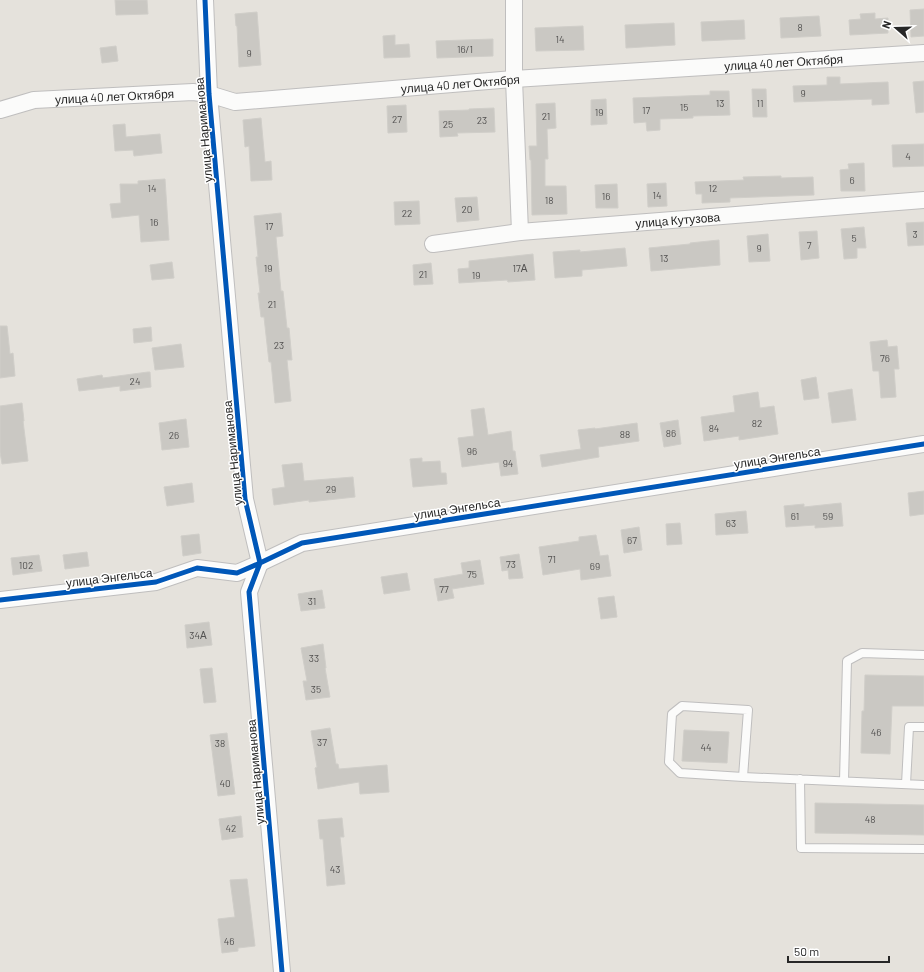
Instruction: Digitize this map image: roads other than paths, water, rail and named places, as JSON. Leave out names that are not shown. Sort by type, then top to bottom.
[{"type":"street","name":"улица Нариманова","points":[[205,0],[209,94],[245,499],[260,563],[249,592],[282,972]]},
{"type":"street","points":[[514,0],[514,79],[520,232]]},
{"type":"street","name":"улица 40 лет Октября","points":[[0,110],[34,100],[193,92],[209,94],[235,102],[514,79],[924,53]]},
{"type":"street","name":"улица Кутузова","points":[[433,244],[520,232],[924,200]]},
{"type":"street","name":"улица Энгельса","points":[[0,600],[156,582],[197,568],[237,573],[302,543],[924,444]]},
{"type":"lane","points":[[844,781],[847,661],[862,652],[924,654]]},
{"type":"lane","points":[[743,777],[748,710],[682,706],[672,714],[669,762],[680,773],[743,777],[924,785]]},
{"type":"lane","points":[[906,784],[909,727],[924,727]]},
{"type":"lane","points":[[800,779],[801,848],[924,849]]}]
